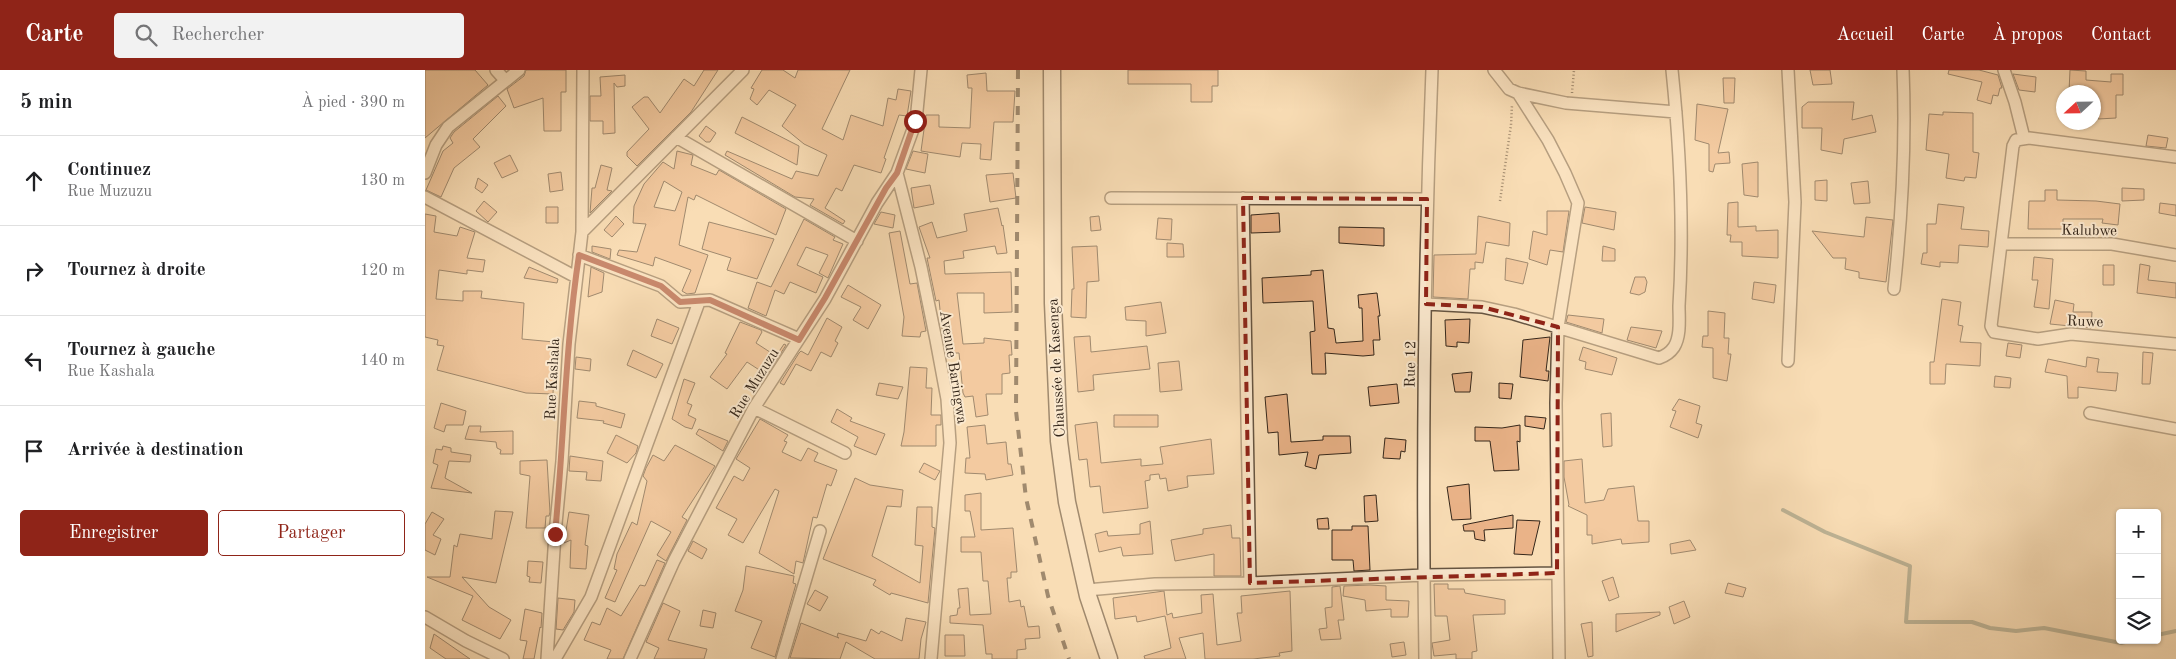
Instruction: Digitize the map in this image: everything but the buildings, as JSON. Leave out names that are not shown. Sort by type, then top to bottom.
[{"type":"main road","name":"Chaussée de Kasenga","points":[[1052,70],[1053,303],[1059,441],[1067,502],[1087,590],[1109,659]]},
{"type":"street","points":[[495,70],[505,80]]},
{"type":"street","points":[[425,173],[436,145],[449,127],[519,70]]},
{"type":"street","name":"Rue Kashala","points":[[547,659],[576,277],[582,232],[583,70]]},
{"type":"street","points":[[582,232],[743,70]]},
{"type":"street","name":"Rue Muzuzu","points":[[630,659],[674,561],[754,408],[825,298],[886,188],[897,173],[915,121],[921,70]]},
{"type":"street","name":"Rue 12","points":[[1425,659],[1427,199],[1432,70]]},
{"type":"street","points":[[1494,70],[1514,91],[1547,140],[1565,173],[1577,203],[1558,327],[1555,403],[1559,659]]},
{"type":"street","points":[[1426,304],[1482,308],[1515,314],[1659,358],[1667,355],[1675,347],[1678,333],[1681,285],[1682,204],[1676,112],[1671,70]]},
{"type":"street","points":[[1788,70],[1795,202],[1789,361]]},
{"type":"street","points":[[1893,289],[1899,245],[1904,155],[1903,70]]},
{"type":"street","points":[[2004,70],[2015,102],[2024,138]]},
{"type":"street","points":[[1514,91],[1570,104],[1676,112]]},
{"type":"street","points":[[676,137],[857,241]]},
{"type":"street","points":[[2001,244],[2013,146],[2016,140],[2024,138],[2176,157]]},
{"type":"street","name":"Avenue Baringwa","points":[[897,173],[921,267],[947,399],[949,434],[947,489],[931,659]]},
{"type":"street","points":[[425,197],[576,277]]},
{"type":"street","points":[[1111,198],[1427,199]]},
{"type":"street","points":[[1243,198],[1250,583]]},
{"type":"street","name":"Kalubwe","points":[[2001,244],[2112,244],[2176,255]]},
{"type":"street","name":"Ruwe","points":[[2001,244],[1991,322],[1995,332],[2038,339],[2071,334],[2176,344]]},
{"type":"street","points":[[579,255],[661,286],[680,302],[710,300],[721,303],[799,340]]},
{"type":"street","points":[[555,659],[591,597],[699,302]]},
{"type":"street","points":[[754,408],[845,453]]},
{"type":"street","points":[[2090,413],[2176,429]]},
{"type":"street","points":[[782,659],[820,532]]},
{"type":"street","points":[[1087,590],[1155,584],[1250,583],[1557,573]]},
{"type":"street","points":[[425,617],[466,641],[503,659]]},
{"type":"path","points":[[1570,104],[1574,70]]},
{"type":"path","points":[[1500,201],[1514,91]]},
{"type":"highlighted area","points":[[1243,198],[1427,199],[1426,304],[1482,307],[1558,327],[1557,573],[1250,583]]},
{"type":"waterway","points":[[1783,510],[1825,532],[1910,566],[1906,622],[1972,622],[1990,628],[2016,631],[2044,628],[2116,642]]},
{"type":"waterway","points":[[2161,634],[2176,631]]},
{"type":"railway","points":[[1018,70],[1016,411],[1026,498],[1048,596],[1069,659]]},
{"type":"route","points":[[555,534],[562,461],[569,344],[579,255],[661,286],[680,302],[710,300],[721,303],[799,340],[825,298],[877,203],[897,173],[908,147],[915,121]]}]
